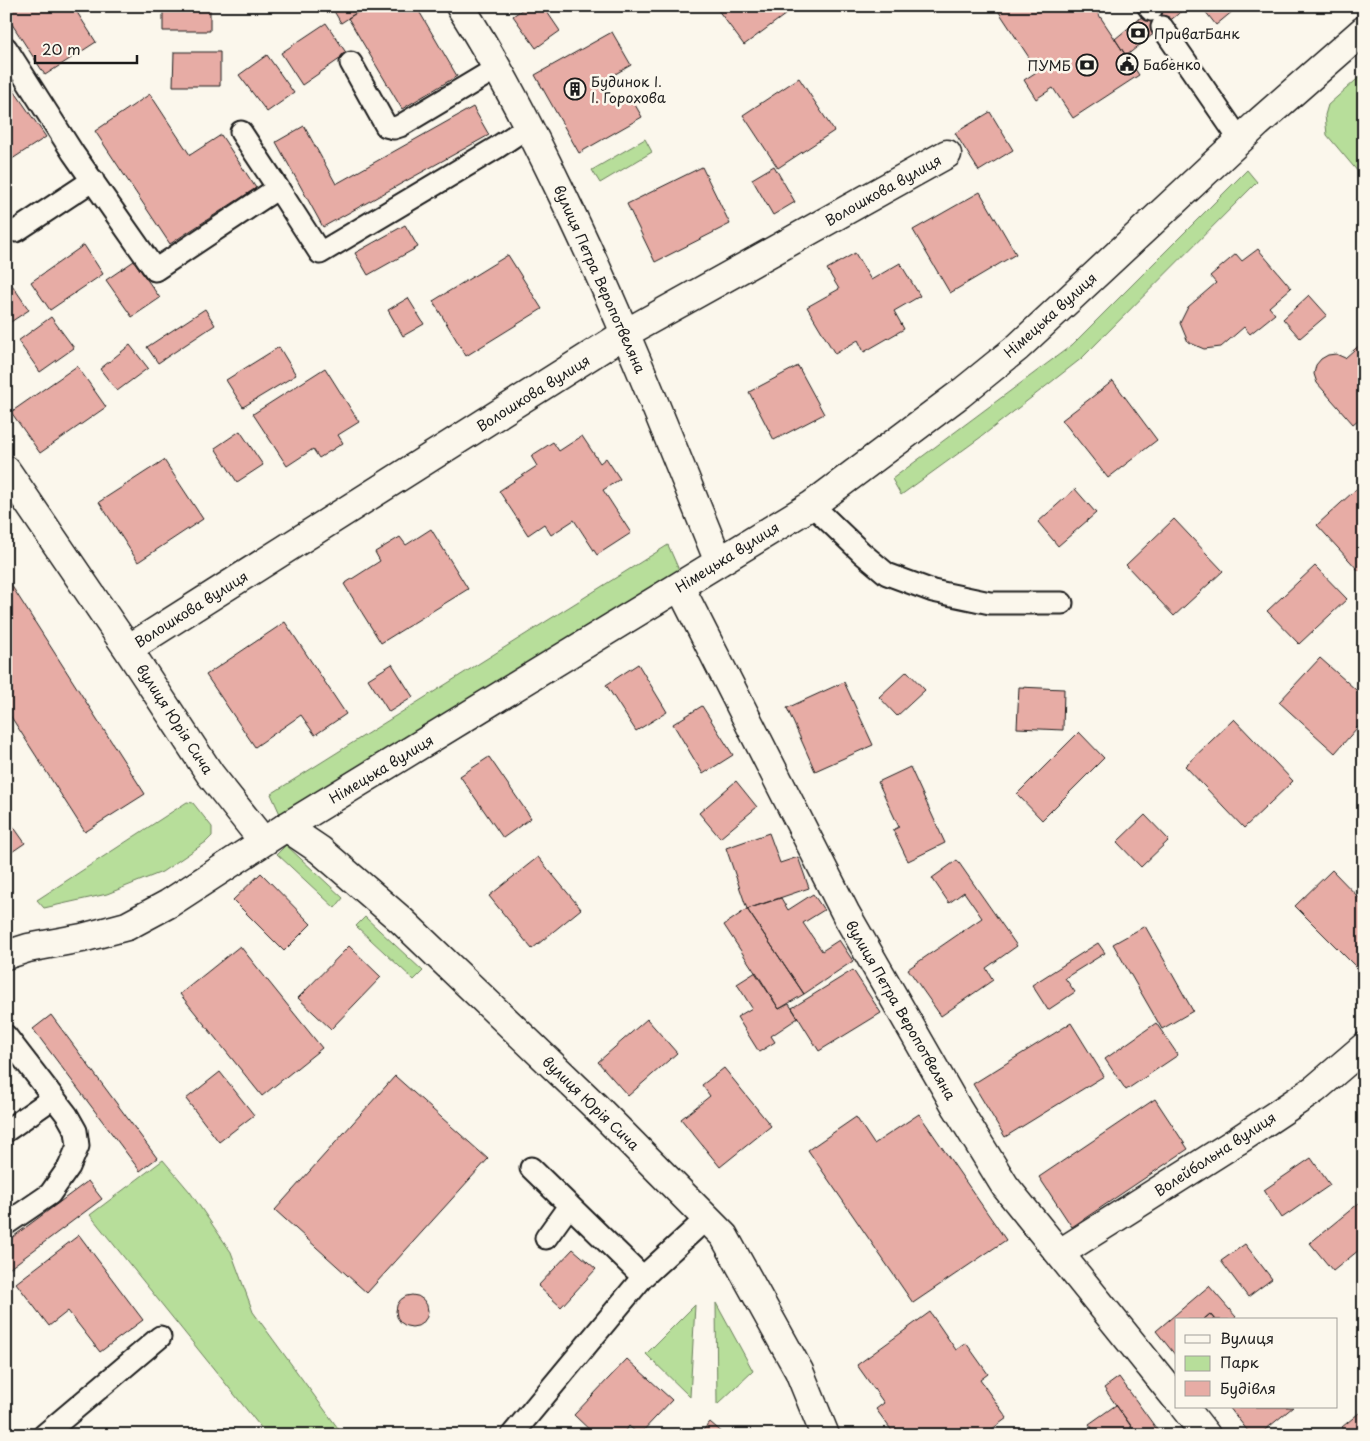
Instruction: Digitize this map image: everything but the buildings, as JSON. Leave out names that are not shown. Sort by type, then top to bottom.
[{"type":"street","name":"вулиця Петра Веропотвеляна","points":[[460,6],[529,126],[571,212],[626,333],[719,562]]},
{"type":"street","name":"Німецька вулиця","points":[[6,955],[28,948],[82,938],[126,926],[168,904],[286,827],[812,505],[952,400],[1018,346],[1240,140],[1364,30]]},
{"type":"street","name":"Волошкова вулиця","points":[[128,649],[626,333],[947,154]]},
{"type":"street","name":"вулиця Юрія Сича","points":[[6,470],[128,649],[210,774],[263,842]]},
{"type":"street","name":"вулиця Петра Веропотвеляна","points":[[680,587],[856,931],[957,1108],[1005,1186],[1175,1397]]},
{"type":"street","name":"вулиця Юрія Сича","points":[[286,827],[320,850],[401,920],[594,1105],[724,1236],[799,1371],[825,1435]]},
{"type":"street","name":"Волейбольна вулиця","points":[[1060,1253],[1237,1141],[1315,1089],[1364,1047]]},
{"type":"street","points":[[1185,1408],[1206,1435]]},
{"type":"lane","points":[[1154,14],[1240,140]]},
{"type":"lane","points":[[6,48],[73,154],[93,180],[154,270],[278,188]]},
{"type":"lane","points":[[351,63],[386,126],[394,128],[497,68]]},
{"type":"lane","points":[[240,132],[320,253],[496,148],[529,126]]},
{"type":"lane","points":[[16,231],[93,180]]},
{"type":"lane","points":[[812,505],[862,554],[887,574],[933,592],[990,603],[1062,603]]},
{"type":"lane","points":[[6,1036],[67,1115],[76,1131],[78,1146],[70,1167],[50,1194],[6,1224]]},
{"type":"lane","points":[[6,1131],[53,1098]]},
{"type":"lane","points":[[531,1168],[642,1277]]},
{"type":"lane","points":[[546,1238],[569,1206]]},
{"type":"lane","points":[[512,1435],[642,1277],[707,1218]]},
{"type":"lane","points":[[44,1435],[160,1337]]},
{"type":"green space","points":[[1364,73],[1364,179],[1327,135],[1325,115],[1328,105]]},
{"type":"green space","points":[[645,139],[652,152],[600,183],[592,170]]},
{"type":"green space","points":[[1247,170],[1257,182],[1082,358],[981,437],[901,495],[892,479],[1072,345]]},
{"type":"green space","points":[[668,545],[679,570],[280,814],[271,794]]},
{"type":"green space","points":[[187,802],[193,803],[212,827],[212,836],[162,872],[107,894],[44,908],[37,900]]},
{"type":"green space","points":[[286,845],[343,898],[335,908],[277,854]]},
{"type":"green space","points":[[365,917],[423,971],[414,980],[356,926]]},
{"type":"green space","points":[[163,1160],[190,1192],[231,1252],[253,1312],[343,1435],[267,1435],[90,1215]]},
{"type":"green space","points":[[716,1303],[753,1371],[717,1405]]},
{"type":"green space","points":[[695,1305],[690,1397],[646,1354]]},
{"type":"place","name":"ПриватБанк","points":[[1138,33]]},
{"type":"place","name":"Бабенко","points":[[1127,64]]},
{"type":"place","name":"ПУМБ","points":[[1087,65]]},
{"type":"place","name":"Будинок І. І. Горохова","points":[[575,89]]}]
